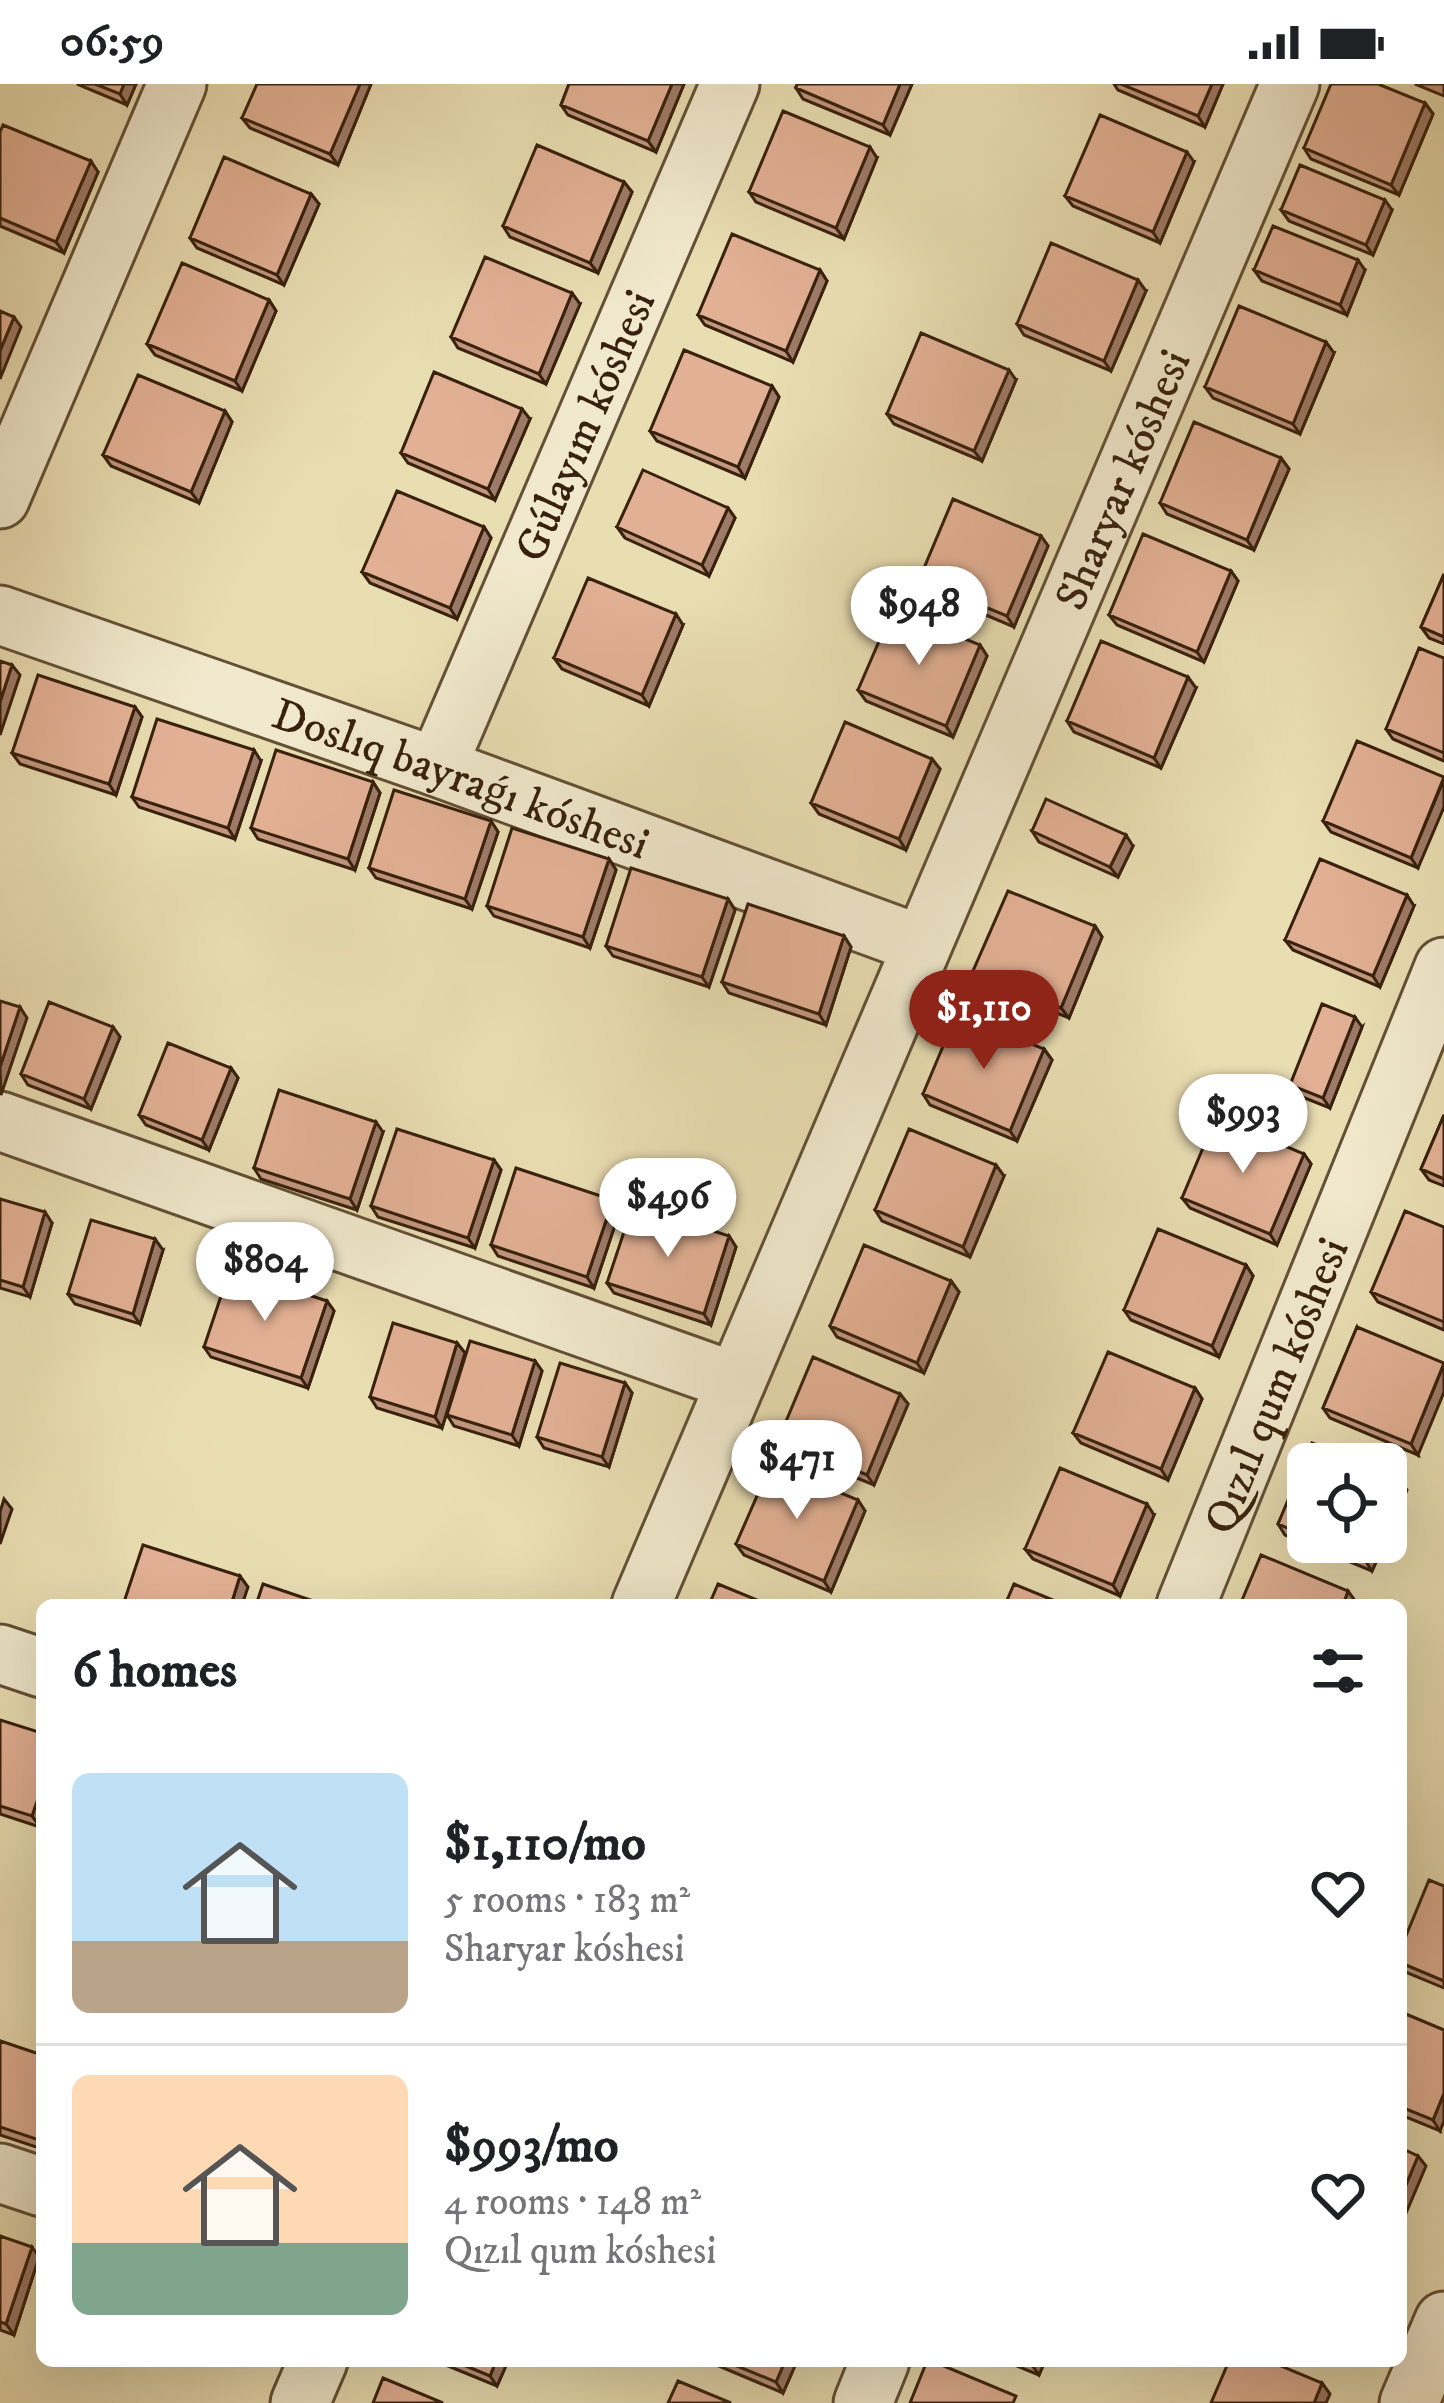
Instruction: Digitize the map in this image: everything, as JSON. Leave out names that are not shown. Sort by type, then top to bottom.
[{"type":"street","points":[[0,499],[177,84]]},
{"type":"street","name":"Gúlayım kóshesi","points":[[436,767],[730,84]]},
{"type":"street","name":"Sharyar kóshesi","points":[[644,1599],[1290,84]]},
{"type":"street","name":"Doslıq bayraǵı kóshesi","points":[[0,615],[436,767],[922,945]]},
{"type":"street","name":"Qızıl qum kóshesi","points":[[1188,1599],[1444,967]]},
{"type":"street","points":[[0,1121],[736,1382]]},
{"type":"street","points":[[0,1654],[36,1666]]},
{"type":"street","points":[[0,2174],[36,2185]]},
{"type":"street","points":[[1409,2403],[1444,2321]]},
{"type":"street","points":[[300,2403],[315,2367]]},
{"type":"street","points":[[863,2403],[878,2367]]},
{"type":"building","points":[[95,84],[124,84],[120,94]]},
{"type":"building","points":[[257,84],[360,84],[330,154],[242,118]]},
{"type":"building","points":[[569,84],[672,84],[648,141],[561,105]]},
{"type":"building","points":[[797,84],[900,84],[883,125],[796,88]]},
{"type":"building","points":[[1121,84],[1212,84],[1198,116]]},
{"type":"building","points":[[1331,84],[1378,84],[1425,103],[1391,185],[1304,148]]},
{"type":"building","points":[[783,111],[870,147],[836,228],[749,192]]},
{"type":"building","points":[[1100,115],[1187,152],[1153,232],[1065,196]]},
{"type":"building","points":[[3,125],[91,161],[56,242],[0,218]]},
{"type":"building","points":[[537,145],[624,182],[590,263],[503,226]]},
{"type":"building","points":[[224,157],[311,194],[277,275],[190,238]]},
{"type":"building","points":[[1300,165],[1385,200],[1366,245],[1281,210]]},
{"type":"building","points":[[1273,226],[1358,260],[1340,305],[1254,270]]},
{"type":"building","points":[[732,234],[820,270],[786,351],[698,315]]},
{"type":"building","points":[[1051,243],[1138,280],[1104,361],[1017,324]]},
{"type":"building","points":[[485,257],[572,293],[539,374],[451,337]]},
{"type":"building","points":[[182,263],[269,300],[235,381],[147,344]]},
{"type":"building","points":[[1239,306],[1326,342],[1293,424],[1205,387]]},
{"type":"building","points":[[0,311],[14,317],[0,351]]},
{"type":"building","points":[[921,333],[1009,370],[974,451],[887,414]]},
{"type":"building","points":[[684,350],[772,386],[738,467],[650,431]]},
{"type":"building","points":[[434,372],[522,409],[488,489],[401,453]]},
{"type":"building","points":[[138,375],[225,411],[191,492],[103,455]]},
{"type":"building","points":[[1194,422],[1281,458],[1247,540],[1160,503]]},
{"type":"building","points":[[643,470],[728,508],[702,565],[617,527]]},
{"type":"building","points":[[397,491],[484,527],[450,608],[362,572]]},
{"type":"building","points":[[953,499],[1041,536],[1007,616],[919,580]]},
{"type":"building","points":[[1143,534],[1231,571],[1197,652],[1109,615]]},
{"type":"building","points":[[1444,574],[1444,637],[1421,627]]},
{"type":"building","points":[[588,578],[676,614],[642,695],[554,658]]},
{"type":"building","points":[[893,609],[980,645],[946,726],[858,690]]},
{"type":"building","points":[[1101,641],[1188,677],[1154,758],[1067,721]]},
{"type":"building","points":[[1419,648],[1444,658],[1444,753],[1386,729]]},
{"type":"building","points":[[0,661],[12,665],[0,702]]},
{"type":"building","points":[[38,675],[135,707],[109,784],[12,753]]},
{"type":"building","points":[[157,719],[254,750],[228,828],[132,797]]},
{"type":"building","points":[[845,722],[932,759],[899,839],[811,803]]},
{"type":"building","points":[[1357,741],[1444,777],[1411,858],[1323,821]]},
{"type":"building","points":[[276,750],[373,782],[348,859],[251,828]]},
{"type":"building","points":[[394,790],[491,821],[465,899],[369,868]]},
{"type":"building","points":[[1046,799],[1126,835],[1110,867],[1032,831]]},
{"type":"building","points":[[512,828],[609,859],[583,937],[487,906]]},
{"type":"building","points":[[1320,859],[1407,895],[1373,976],[1285,940]]},
{"type":"building","points":[[631,868],[728,899],[702,977],[606,946]]},
{"type":"building","points":[[1008,891],[1095,926],[1061,1008],[973,971]]},
{"type":"building","points":[[748,904],[844,936],[819,1014],[722,982]]},
{"type":"building","points":[[0,1001],[20,1007],[0,1067]]},
{"type":"building","points":[[49,1002],[113,1027],[84,1099],[21,1074]]},
{"type":"building","points":[[1322,1004],[1355,1017],[1323,1098],[1290,1085]]},
{"type":"building","points":[[957,1013],[1044,1049],[1010,1131],[923,1094]]},
{"type":"building","points":[[168,1043],[231,1068],[202,1140],[139,1115]]},
{"type":"building","points":[[279,1090],[376,1122],[350,1199],[254,1168]]},
{"type":"building","points":[[1444,1115],[1444,1179],[1421,1169]]},
{"type":"building","points":[[1216,1117],[1304,1154],[1270,1234],[1182,1198]]},
{"type":"building","points":[[397,1129],[494,1160],[468,1238],[371,1206]]},
{"type":"building","points":[[909,1129],[996,1165],[963,1247],[875,1210]]},
{"type":"building","points":[[516,1168],[613,1200],[587,1277],[491,1245]]},
{"type":"building","points":[[0,1199],[45,1212],[23,1287],[0,1280]]},
{"type":"building","points":[[633,1205],[729,1236],[704,1314],[607,1283]]},
{"type":"building","points":[[1405,1211],[1444,1227],[1444,1322],[1371,1292]]},
{"type":"building","points":[[91,1220],[155,1239],[133,1314],[68,1294]]},
{"type":"building","points":[[1158,1229],[1246,1265],[1212,1346],[1124,1310]]},
{"type":"building","points":[[864,1245],[951,1281],[917,1363],[830,1326]]},
{"type":"building","points":[[230,1269],[327,1301],[301,1378],[204,1347]]},
{"type":"building","points":[[393,1323],[457,1343],[435,1417],[370,1397]]},
{"type":"building","points":[[1357,1327],[1444,1363],[1411,1444],[1323,1408]]},
{"type":"building","points":[[470,1341],[535,1361],[512,1435],[447,1415]]},
{"type":"building","points":[[1108,1352],[1195,1388],[1161,1469],[1073,1433]]},
{"type":"building","points":[[813,1357],[900,1394],[867,1475],[779,1438]]},
{"type":"building","points":[[560,1363],[625,1383],[602,1457],[537,1437]]},
{"type":"building","points":[[771,1464],[858,1500],[824,1581],[736,1544]]},
{"type":"building","points":[[1060,1468],[1147,1504],[1113,1585],[1025,1549]]},
{"type":"building","points":[[1287,1503],[1287,1528],[1278,1524]]},
{"type":"building","points":[[143,1545],[240,1576],[233,1599],[125,1599]]},
{"type":"building","points":[[1261,1555],[1348,1591],[1345,1599],[1243,1599]]},
{"type":"building","points":[[263,1584],[307,1599],[258,1599]]},
{"type":"building","points":[[718,1584],[754,1599],[712,1599]]},
{"type":"building","points":[[1014,1584],[1050,1599],[1008,1599]]},
{"type":"building","points":[[0,1720],[36,1731],[36,1804],[32,1816],[0,1806]]},
{"type":"building","points":[[1429,1880],[1444,1886],[1444,1981],[1407,1966],[1407,1933]]},
{"type":"building","points":[[1407,2015],[1444,2030],[1444,2093],[1433,2120],[1407,2109]]},
{"type":"building","points":[[0,2041],[36,2053],[36,2139],[0,2127]]},
{"type":"building","points":[[1407,2151],[1418,2156],[1407,2183]]},
{"type":"building","points":[[0,2236],[32,2247],[6,2324],[0,2322]]},
{"type":"building","points":[[468,2367],[494,2367],[490,2376]]},
{"type":"building","points":[[740,2367],[782,2367],[776,2382]]},
{"type":"building","points":[[925,2367],[946,2367],[1016,2396],[1013,2403],[910,2403]]},
{"type":"building","points":[[1226,2367],[1283,2367],[1322,2383],[1314,2403],[1211,2403]]},
{"type":"building","points":[[383,2378],[443,2403],[373,2403]]},
{"type":"building","points":[[678,2381],[731,2403],[668,2403]]}]
